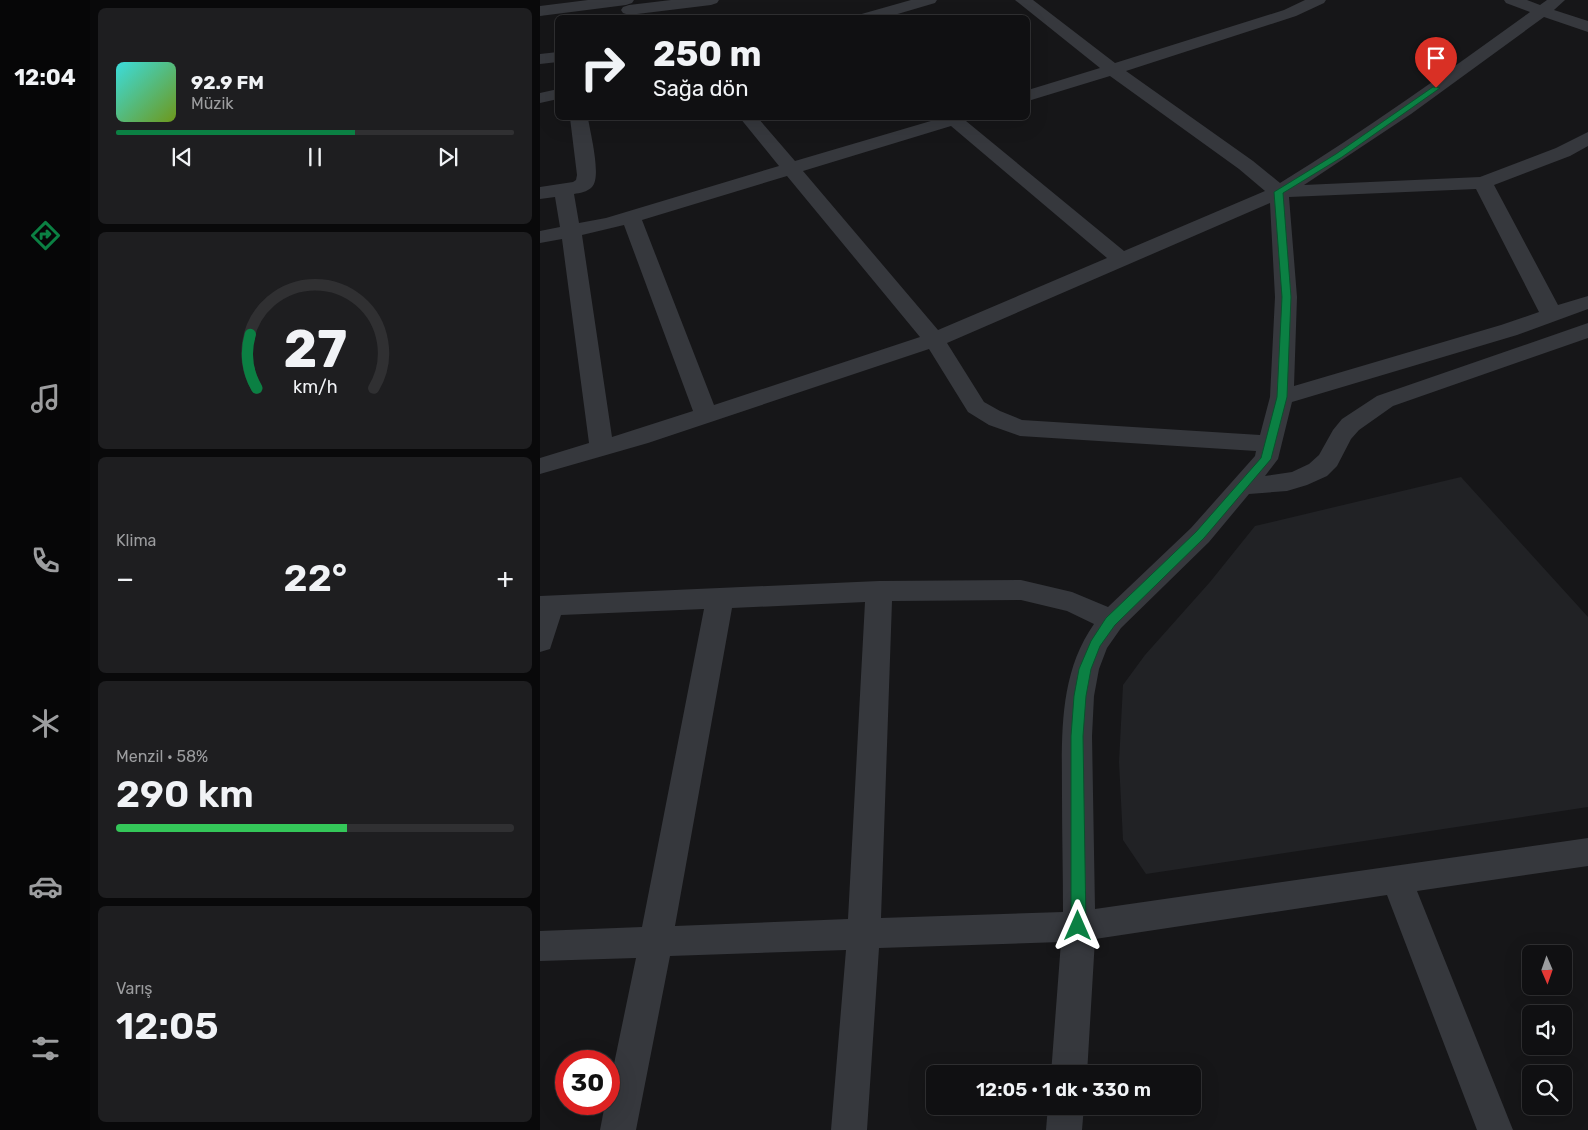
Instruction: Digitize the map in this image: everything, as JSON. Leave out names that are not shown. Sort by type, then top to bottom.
[{"type":"street","points":[[540,10],[628,7],[711,0]]},
{"type":"street","points":[[875,15],[929,0]]},
{"type":"street","points":[[1022,0],[1279,192],[1483,183],[1564,152],[1588,138]]},
{"type":"street","points":[[1030,95],[1290,13],[1318,0]]},
{"type":"street","points":[[1512,0],[1549,5],[1588,27]]},
{"type":"street","points":[[540,466],[706,415],[934,340],[1279,192],[1339,155],[1405,110],[1549,5]]},
{"type":"street","points":[[540,59],[555,57]]},
{"type":"street","points":[[540,98],[555,95]]},
{"type":"street","points":[[540,193],[579,187],[585,183],[587,174],[579,120]]},
{"type":"street","points":[[751,120],[934,340],[976,407],[1006,424],[1020,428],[1270,444]]},
{"type":"street","points":[[540,237],[631,217],[949,120]]},
{"type":"street","points":[[957,120],[1122,260]]},
{"type":"street","points":[[1483,183],[1552,315]]},
{"type":"street","points":[[563,190],[571,231],[602,448]]},
{"type":"street","points":[[1070,1065],[1078,926],[1077,736],[1080,696],[1085,669],[1095,644],[1111,622],[1200,535],[1266,459],[1282,397],[1286,297],[1279,192]]},
{"type":"street","points":[[631,217],[706,415]]},
{"type":"street","points":[[1282,397],[1509,330],[1588,302]]},
{"type":"street","points":[[1242,486],[1264,485],[1308,476],[1326,463],[1342,434],[1356,417],[1386,401],[1588,330]]},
{"type":"street","points":[[540,641],[545,606],[879,591],[1021,590],[1072,602],[1088,608],[1111,622]]},
{"type":"street","points":[[849,1130],[864,934],[879,591]]},
{"type":"street","points":[[618,1130],[656,942],[720,597]]},
{"type":"street","points":[[540,946],[1078,926],[1588,852]]},
{"type":"street","points":[[1397,880],[1495,1130]]},
{"type":"street","points":[[1064,1130],[1065,1115]]},
{"type":"shaded area","points":[[1461,477],[1588,617],[1588,807],[1146,874],[1123,840],[1119,762],[1123,685],[1145,655],[1210,582],[1255,526]]},
{"type":"route","points":[[1078,926],[1077,736],[1080,696],[1085,669],[1095,644],[1111,622],[1125,606],[1200,535],[1266,459],[1282,397],[1286,297],[1279,192],[1339,155],[1436,88]]}]
